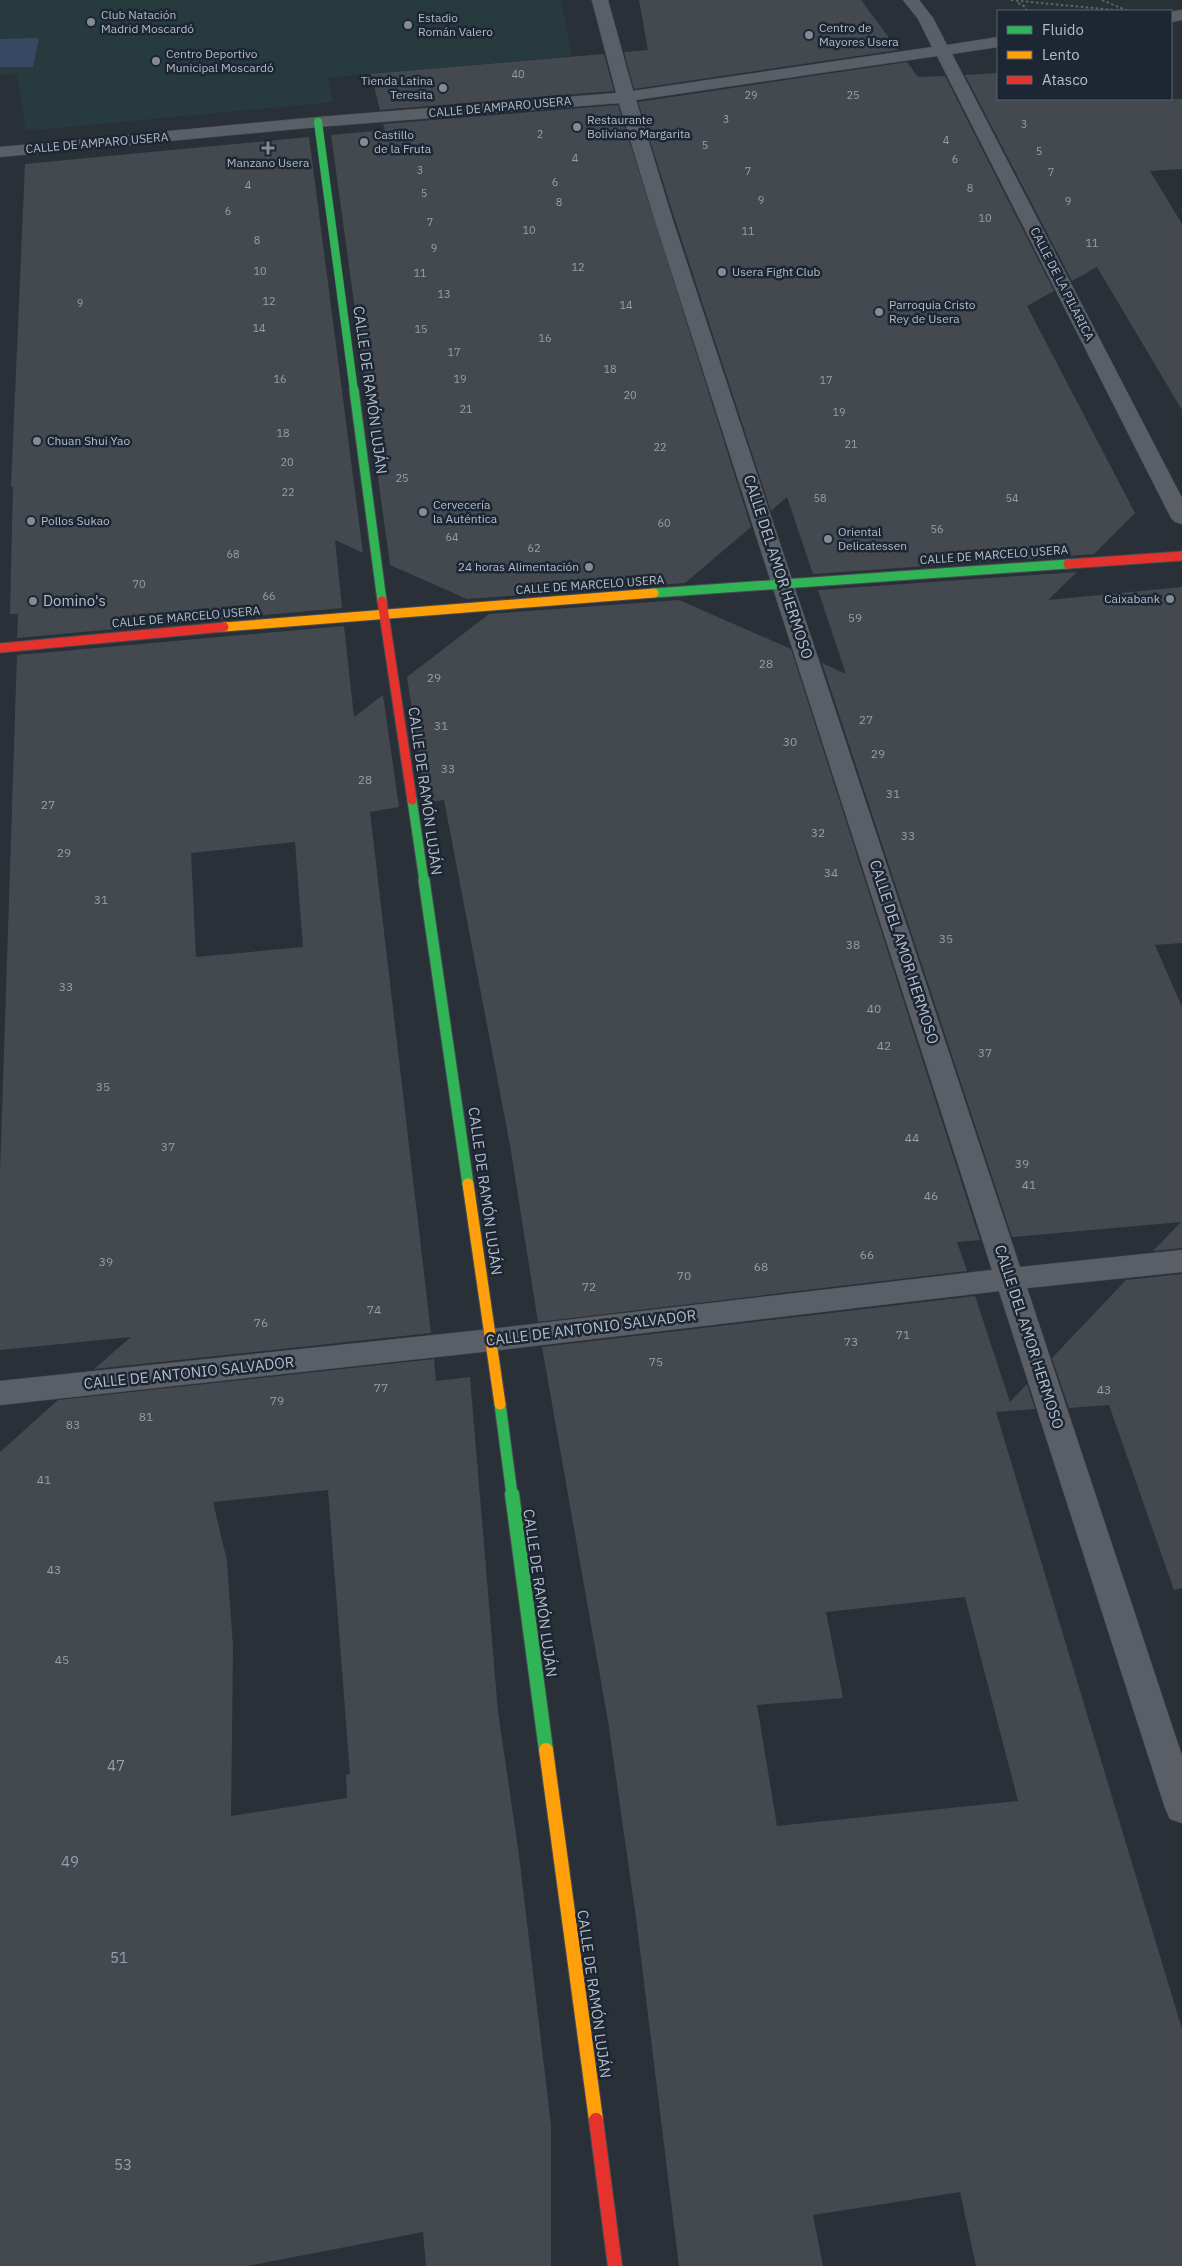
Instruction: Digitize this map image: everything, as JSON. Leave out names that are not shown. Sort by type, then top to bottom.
[{"type":"street","name":"CALLE DEL AMOR HERMOSO","points":[[600,0],[625,97],[667,231],[1182,1808]]},
{"type":"street","name":"CALLE DE LA PILARICA","points":[[911,0],[925,18],[942,50],[1182,518]]},
{"type":"street","name":"CALLE DE AMPARO USERA","points":[[0,152],[318,122],[625,97],[997,42]]},
{"type":"street","name":"CALLE DE RAMÓN LUJÁN","points":[[318,122],[384,613],[491,1340],[615,2266]]},
{"type":"street","name":"CALLE DE MARCELO USERA","points":[[0,648],[384,613],[1182,556]]},
{"type":"street","name":"CALLE DE ANTONIO SALVADOR","points":[[0,1393],[491,1340],[1010,1279],[1182,1262]]},
{"type":"path","points":[[1009,0],[1024,6],[1026,10]]},
{"type":"path","points":[[1009,0],[1113,10]]},
{"type":"path","points":[[1102,0],[1126,10]]},
{"type":"green space","name":"Centro Deportivo Municipal Moscardó","points":[[0,0],[561,0],[572,56],[327,78],[334,102],[26,131],[17,74],[0,75]]},
{"type":"water","points":[[39,38],[33,67],[0,67],[0,39]]},
{"type":"building","points":[[639,0],[861,0],[898,50],[634,89],[624,52],[648,50]]},
{"type":"building","points":[[604,54],[614,91],[380,110],[371,74]]},
{"type":"building","points":[[907,62],[918,77],[945,76],[1054,291],[1027,306],[1135,513],[1094,554],[813,574],[787,497],[771,511],[638,102]]},
{"type":"building","points":[[997,73],[997,100],[1182,99],[1182,169],[1150,171],[1182,224],[1182,410],[1097,267],[1072,281],[965,75]]},
{"type":"building","points":[[618,105],[751,527],[685,583],[467,599],[390,565],[331,135],[385,130],[383,124]]},
{"type":"building","points":[[309,137],[363,553],[335,540],[342,608],[17,638],[18,614],[10,614],[13,486],[11,487],[25,164]]},
{"type":"building","points":[[1077,572],[1048,600],[1182,587],[1182,943],[1155,945],[1182,1007],[1182,1248],[1153,1251],[1181,1222],[1012,1237],[822,663],[846,674],[818,590]]},
{"type":"building","points":[[679,600],[791,649],[980,1240],[957,1242],[967,1271],[538,1322],[510,1145],[444,800],[426,803],[407,677],[489,614]]},
{"type":"building","points":[[344,626],[354,717],[383,695],[399,807],[370,812],[431,1333],[94,1369],[131,1337],[0,1350],[0,1174],[17,655]],"holes":[[[295,842],[303,947],[196,957],[191,853]]]},
{"type":"building","points":[[1182,1274],[1182,1588],[1174,1590],[1109,1405],[1069,1408],[1052,1358],[1126,1280]]},
{"type":"building","points":[[975,1296],[1010,1402],[1027,1384],[1035,1409],[996,1412],[1182,2029],[1182,2266],[976,2266],[960,2192],[813,2215],[823,2266],[679,2266],[636,1918],[608,1721],[542,1347]],"holes":[[[965,1597],[1018,1801],[777,1826],[757,1705],[843,1698],[826,1612]]]},
{"type":"building","points":[[434,1359],[436,1381],[470,1377],[498,1712],[519,1855],[551,2125],[551,2266],[426,2266],[423,2232],[247,2266],[0,2266],[0,1452],[58,1400]],"holes":[[[328,1490],[350,1774],[346,1775],[347,1798],[231,1816],[233,1647],[227,1561],[213,1502]]]},
{"type":"traffic: fast","points":[[318,122],[382,601]]},
{"type":"traffic: fast","points":[[654,593],[1068,564]]},
{"type":"traffic: fast","points":[[412,800],[468,1184]]},
{"type":"traffic: fast","points":[[500,1404],[546,1750]]},
{"type":"traffic: slow","points":[[224,627],[654,593]]},
{"type":"traffic: slow","points":[[468,1184],[500,1404]]},
{"type":"traffic: slow","points":[[546,1750],[596,2120]]},
{"type":"traffic: jam","points":[[1068,564],[1182,556]]},
{"type":"traffic: jam","points":[[382,601],[412,800]]},
{"type":"traffic: jam","points":[[0,648],[224,627]]},
{"type":"traffic: jam","points":[[596,2120],[615,2266]]},
{"type":"place","name":"Club Natación Madrid Moscardó","points":[[91,22]]},
{"type":"place","name":"Estadio Román Valero","points":[[408,25]]},
{"type":"place","name":"Centro de Mayores Usera","points":[[809,35]]},
{"type":"place","name":"Centro Deportivo Municipal Moscardó","points":[[156,61]]},
{"type":"place","name":"Tienda Latina Teresita","points":[[443,88]]},
{"type":"place","name":"Restaurante Boliviano Margarita","points":[[577,127]]},
{"type":"place","name":"Castillo de la Fruta","points":[[364,142]]},
{"type":"place","name":"Manzano Usera","points":[[268,148]]},
{"type":"place","name":"Usera Fight Club","points":[[722,272]]},
{"type":"place","name":"Parroquia Cristo Rey de Usera","points":[[879,312]]},
{"type":"place","name":"Chuan Shui Yao","points":[[37,441]]},
{"type":"place","name":"Cervecería la Auténtica","points":[[423,512]]},
{"type":"place","name":"Pollos Sukao","points":[[31,521]]},
{"type":"place","name":"Oriental Delicatessen","points":[[828,539]]},
{"type":"place","name":"24 horas Alimentación","points":[[589,567]]},
{"type":"place","name":"Caixabank","points":[[1170,599]]},
{"type":"place","name":"Domino's","points":[[33,601]]}]
